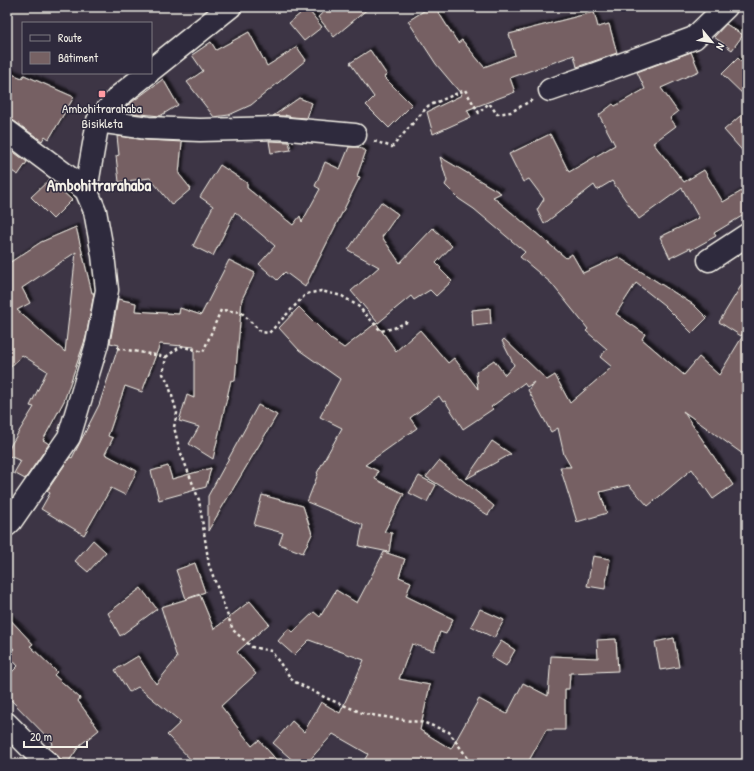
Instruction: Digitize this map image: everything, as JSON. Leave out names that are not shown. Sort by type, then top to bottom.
[{"type":"street","points":[[152,69],[230,7]]},
{"type":"street","points":[[550,90],[694,38],[726,7]]},
{"type":"street","points":[[86,190],[98,121],[119,96],[147,74]]},
{"type":"street","points":[[98,121],[148,128],[200,130],[278,128],[355,135]]},
{"type":"street","points":[[7,131],[86,190],[95,211],[108,290],[97,344],[69,437],[7,525]]},
{"type":"street","points":[[709,260],[747,235]]},
{"type":"street","points":[[7,724],[49,764]]},
{"type":"path","points":[[355,135],[392,148],[428,106],[465,90],[479,113],[489,103],[497,114],[511,112],[550,90]]},
{"type":"path","points":[[409,321],[394,328],[381,331],[358,306],[342,296],[321,290],[306,294],[269,333],[261,332],[242,312],[221,310],[203,352],[181,346],[166,357],[163,374],[168,382],[177,413],[174,428],[179,448],[199,500],[209,565],[233,630],[252,647],[271,651],[293,681],[326,698],[365,714],[426,723],[448,732],[472,764]]},
{"type":"path","points":[[97,344],[166,357]]},
{"type":"building","points":[[329,7],[370,7],[334,37],[318,17]]},
{"type":"building","points":[[430,7],[435,7],[458,43],[462,40],[484,67],[515,55],[509,34],[594,12],[598,27],[609,24],[617,53],[577,67],[574,55],[510,78],[515,92],[467,110],[471,117],[433,134],[427,112],[462,95],[436,64],[408,21]]},
{"type":"building","points":[[307,8],[322,27],[304,41],[289,23]]},
{"type":"building","points":[[726,24],[743,35],[732,50],[714,37]]},
{"type":"building","points":[[249,32],[267,66],[297,47],[306,60],[251,105],[229,115],[214,117],[187,82],[203,71],[192,55],[211,42],[216,50]]},
{"type":"building","points":[[370,50],[387,75],[384,77],[412,105],[389,128],[366,105],[374,97],[350,63]]},
{"type":"building","points":[[691,52],[699,71],[661,88],[678,112],[670,118],[676,126],[653,143],[684,182],[704,170],[723,202],[747,188],[747,213],[714,233],[716,236],[691,250],[690,248],[670,258],[660,237],[699,218],[682,188],[639,219],[612,181],[597,190],[594,185],[544,224],[537,210],[544,199],[529,179],[523,182],[509,154],[550,134],[569,172],[615,145],[599,115],[613,104],[615,106],[645,89],[637,72]]},
{"type":"building","points":[[738,58],[747,67],[747,98],[722,74]]},
{"type":"building","points":[[7,72],[22,78],[24,75],[74,97],[49,139],[45,136],[42,141],[14,121],[7,119]]},
{"type":"building","points":[[163,79],[178,105],[160,116],[122,112],[128,105]]},
{"type":"building","points":[[299,98],[312,103],[307,118],[285,115],[286,116],[273,116]]},
{"type":"building","points":[[747,110],[747,156],[724,130]]},
{"type":"building","points":[[117,136],[147,140],[182,142],[179,174],[191,189],[172,205],[150,178],[119,182],[116,156],[119,155]]},
{"type":"building","points":[[269,141],[289,142],[291,150],[271,153]]},
{"type":"building","points":[[7,147],[27,162],[18,175],[7,168]]},
{"type":"building","points":[[349,147],[357,147],[366,151],[357,176],[360,177],[305,287],[285,272],[277,280],[259,264],[275,246],[235,212],[213,256],[193,246],[213,206],[200,197],[220,165],[247,183],[247,188],[293,225],[300,216],[302,222],[320,189],[315,186],[325,162],[340,169]]},
{"type":"building","points":[[440,157],[501,193],[493,197],[566,258],[572,254],[583,273],[618,257],[694,305],[707,318],[692,333],[664,305],[636,283],[616,314],[645,334],[642,339],[684,375],[699,357],[719,375],[747,329],[747,457],[683,411],[733,485],[713,499],[692,469],[648,506],[629,485],[600,492],[607,513],[577,522],[560,467],[571,467],[564,455],[558,428],[551,432],[528,390],[534,382],[527,387],[524,383],[491,407],[493,409],[463,429],[445,401],[443,402],[439,396],[410,418],[417,428],[365,465],[378,471],[375,479],[404,494],[384,532],[392,533],[389,552],[359,546],[363,525],[307,502],[318,474],[317,473],[342,428],[320,417],[340,379],[299,350],[279,328],[299,307],[331,339],[344,348],[376,323],[396,351],[420,330],[448,363],[454,358],[478,389],[476,372],[494,360],[505,375],[514,365],[502,341],[504,339],[547,380],[555,375],[570,403],[612,367],[600,357],[607,349],[586,331],[588,329],[551,283],[520,257],[525,252],[474,209],[459,199],[445,185],[447,181]]},
{"type":"building","points":[[50,179],[64,189],[62,191],[72,200],[53,219],[31,197]]},
{"type":"building","points":[[381,202],[398,214],[382,237],[400,263],[433,228],[452,246],[436,263],[452,281],[436,296],[430,290],[414,300],[411,296],[378,323],[351,291],[379,267],[348,250]]},
{"type":"building","points":[[76,227],[92,293],[94,293],[86,337],[64,401],[43,440],[49,444],[25,479],[14,473],[21,461],[7,455],[7,453],[34,407],[30,406],[47,371],[22,355],[7,371],[7,260],[9,263],[41,242]],"holes":[[[76,252],[65,352],[17,310],[30,303],[22,288]]]},
{"type":"building","points":[[229,260],[255,273],[242,299],[235,381],[231,380],[213,459],[189,444],[199,427],[179,421],[187,395],[194,398],[194,347],[160,344],[142,392],[125,386],[108,436],[113,438],[105,454],[137,471],[125,495],[111,488],[84,535],[41,509],[50,493],[47,491],[70,457],[72,458],[99,405],[119,345],[110,343],[118,299],[136,303],[135,311],[179,314],[180,308],[201,315]]},
{"type":"building","points":[[747,276],[747,326],[741,336],[719,322]]},
{"type":"building","points":[[490,308],[491,324],[473,326],[472,310]]},
{"type":"building","points":[[258,405],[277,415],[208,531],[208,496]]},
{"type":"building","points":[[492,441],[511,454],[466,479]]},
{"type":"building","points":[[439,461],[494,506],[488,515],[426,477]]},
{"type":"building","points":[[168,466],[172,479],[211,468],[206,487],[159,500],[151,471]]},
{"type":"building","points":[[419,476],[436,485],[427,502],[409,493]]},
{"type":"building","points":[[262,495],[303,506],[312,534],[303,553],[279,544],[283,533],[254,525]]},
{"type":"building","points":[[93,540],[106,552],[88,572],[75,561]]},
{"type":"building","points":[[384,552],[405,559],[399,577],[411,582],[406,596],[453,619],[446,634],[440,632],[434,651],[412,644],[399,679],[430,685],[420,730],[451,749],[479,699],[507,714],[523,683],[548,696],[551,656],[598,658],[597,640],[616,639],[618,671],[570,673],[569,689],[565,689],[565,730],[546,730],[527,764],[362,764],[368,754],[333,734],[306,764],[297,764],[273,743],[292,721],[304,732],[321,702],[340,713],[364,660],[309,640],[294,655],[278,641],[289,628],[293,632],[314,612],[320,617],[336,590],[357,603]]},
{"type":"building","points":[[593,556],[610,559],[605,589],[587,586]]},
{"type":"building","points":[[195,563],[205,592],[186,599],[176,570]]},
{"type":"building","points":[[141,588],[157,609],[120,636],[108,613]]},
{"type":"building","points":[[200,595],[214,629],[250,601],[269,624],[237,652],[256,674],[221,706],[252,746],[259,740],[280,764],[195,764],[167,735],[181,722],[138,687],[129,692],[115,670],[138,656],[156,684],[177,658],[161,607]]},
{"type":"building","points":[[480,609],[504,620],[494,638],[471,626]]},
{"type":"building","points":[[7,616],[33,644],[30,646],[57,672],[54,675],[80,698],[78,701],[99,730],[80,745],[67,764],[61,764],[61,759],[49,748],[53,743],[7,696],[7,677],[18,666],[7,654],[14,649],[7,642]]},
{"type":"building","points":[[674,638],[679,667],[660,670],[655,642]]},
{"type":"building","points":[[501,641],[515,650],[506,666],[491,657]]},
{"type":"place","name":"Ambohitrarahaba Bisikleta","points":[[102,94]]},
{"type":"district","name":"Ambohitrarahaba","points":[[99,184]]}]
